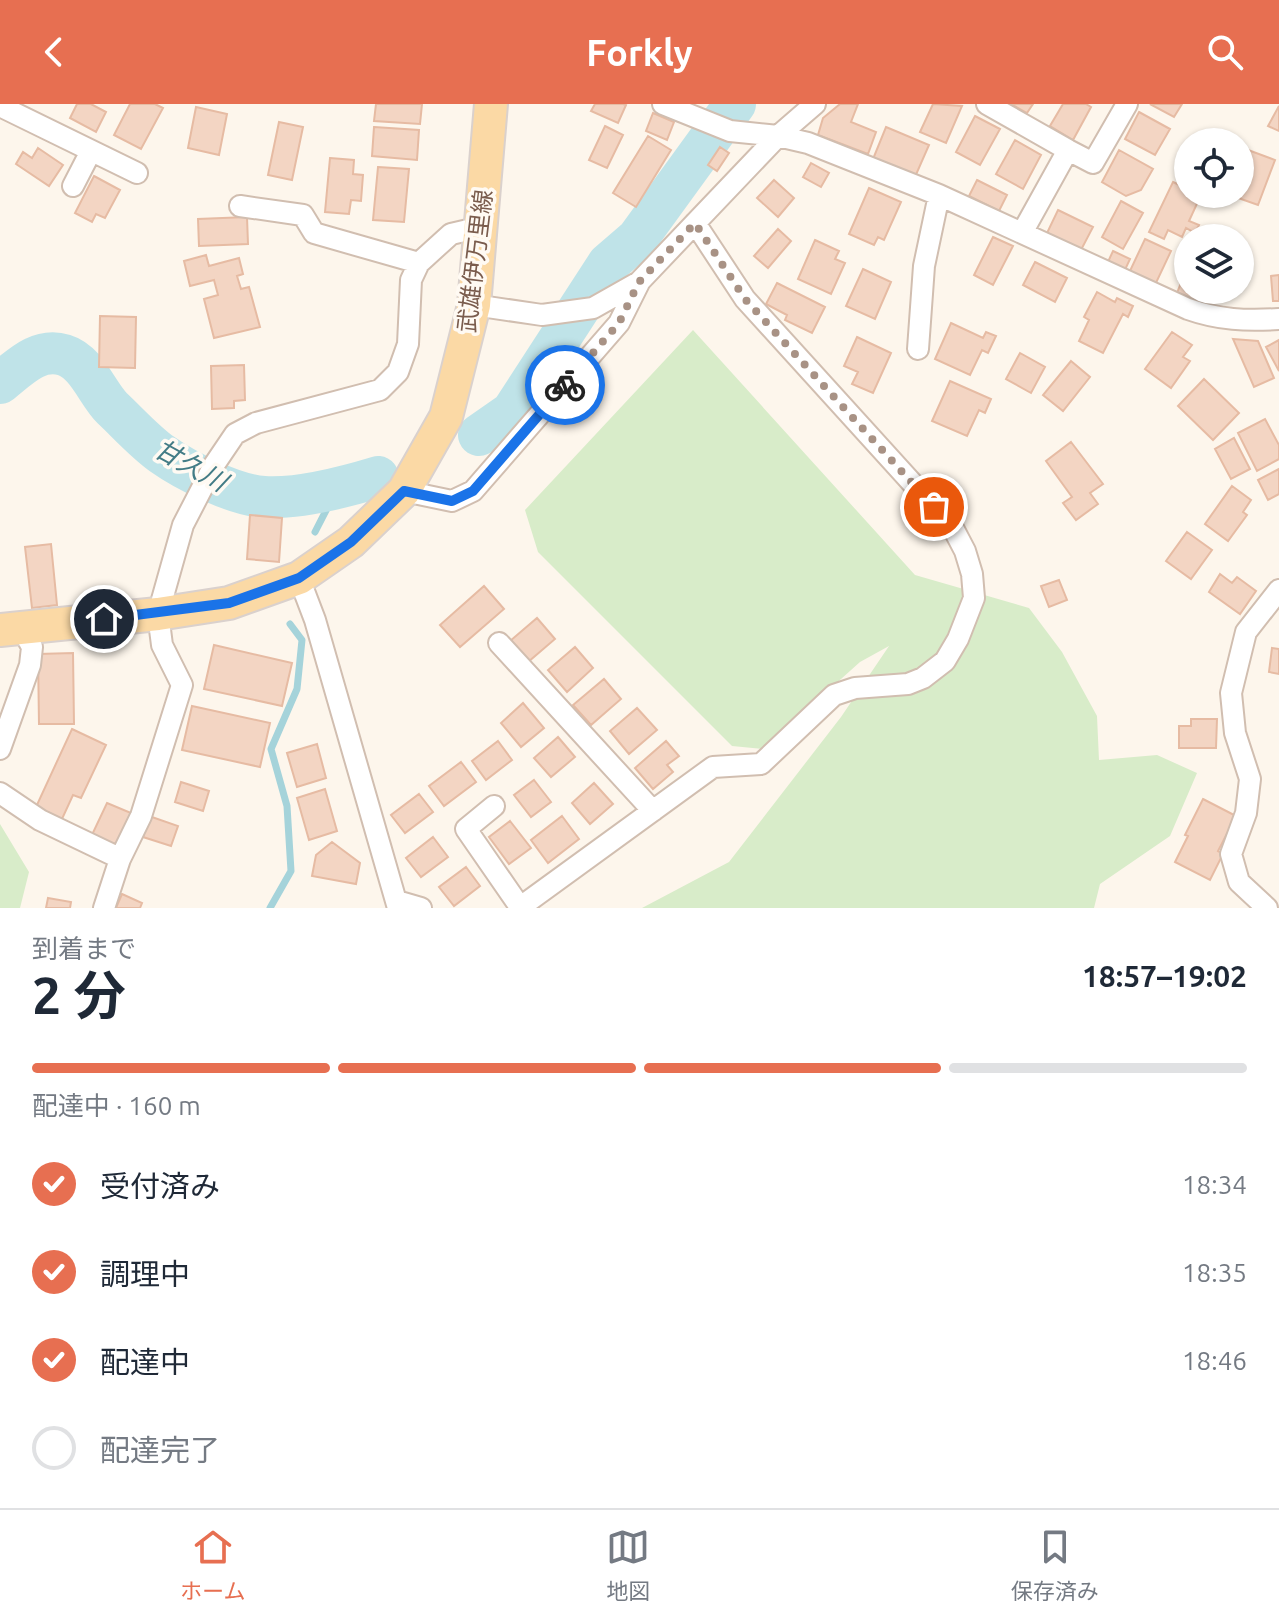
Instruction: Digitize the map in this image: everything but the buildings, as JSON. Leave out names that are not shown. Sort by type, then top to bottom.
[{"type":"main road","name":"武雄伊万里線","points":[[11,629],[158,614],[229,603],[299,578],[351,542],[404,491],[446,417],[474,305],[491,104]]},
{"type":"street","points":[[663,104],[730,131],[808,143],[939,195],[1188,309],[1214,318],[1244,321],[1279,319]]},
{"type":"street","points":[[474,305],[542,315],[593,308],[639,282],[778,136],[815,104]]},
{"type":"street","points":[[987,104],[1093,163],[1127,104]]},
{"type":"street","points":[[0,106],[137,173]]},
{"type":"street","points":[[1022,233],[1068,150]]},
{"type":"street","points":[[73,186],[91,151]]},
{"type":"street","points":[[918,349],[924,266],[939,195]]},
{"type":"street","points":[[240,206],[303,215],[314,233],[419,263]]},
{"type":"street","points":[[494,806],[466,829],[520,907],[713,767],[761,764],[834,695],[855,688],[908,684],[923,678],[945,661],[958,639],[974,598],[972,574],[953,528],[745,299],[695,223]]},
{"type":"street","points":[[104,908],[120,859],[141,816],[182,685],[162,645],[158,614],[183,525],[199,491],[235,434],[256,423],[380,390],[398,372],[408,344],[411,280],[419,263],[451,234],[481,227]]},
{"type":"street","points":[[404,491],[452,501],[473,491],[619,323],[639,282]]},
{"type":"street","points":[[299,578],[315,620],[398,904],[421,908]]},
{"type":"street","points":[[1267,908],[1239,882],[1231,854],[1246,813],[1250,779],[1235,733],[1231,693],[1246,632],[1279,590]]},
{"type":"street","points":[[0,749],[30,665],[32,647],[11,629]]},
{"type":"street","points":[[499,643],[653,811]]},
{"type":"street","points":[[0,793],[40,820],[113,855]]},
{"type":"green space","points":[[693,330],[915,575],[1029,608],[1062,652],[1097,716],[1099,760],[1157,755],[1197,773],[1170,836],[1100,884],[1094,908],[642,908],[729,862],[841,717],[889,646],[860,662],[763,749],[732,746],[538,552],[525,510]]},
{"type":"green space","points":[[0,824],[29,872],[20,908],[0,908]]},
{"type":"waterway","name":"甘久川","points":[[479,435],[512,412],[608,264],[637,239],[735,104]]},
{"type":"waterway","name":"甘久川","points":[[0,383],[37,356],[64,355],[79,364],[112,408],[162,454],[184,468],[239,492],[264,497],[306,494],[378,477]]},
{"type":"waterway","points":[[315,532],[337,489]]},
{"type":"waterway","points":[[270,908],[291,871],[287,806],[271,749],[297,689],[302,640],[290,624]]},
{"type":"way so far","points":[[565,385],[619,323],[639,282],[695,223],[745,299],[934,507]]},
{"type":"route","points":[[104,619],[229,603],[299,578],[351,542],[404,491],[452,501],[473,491],[565,385]]}]
